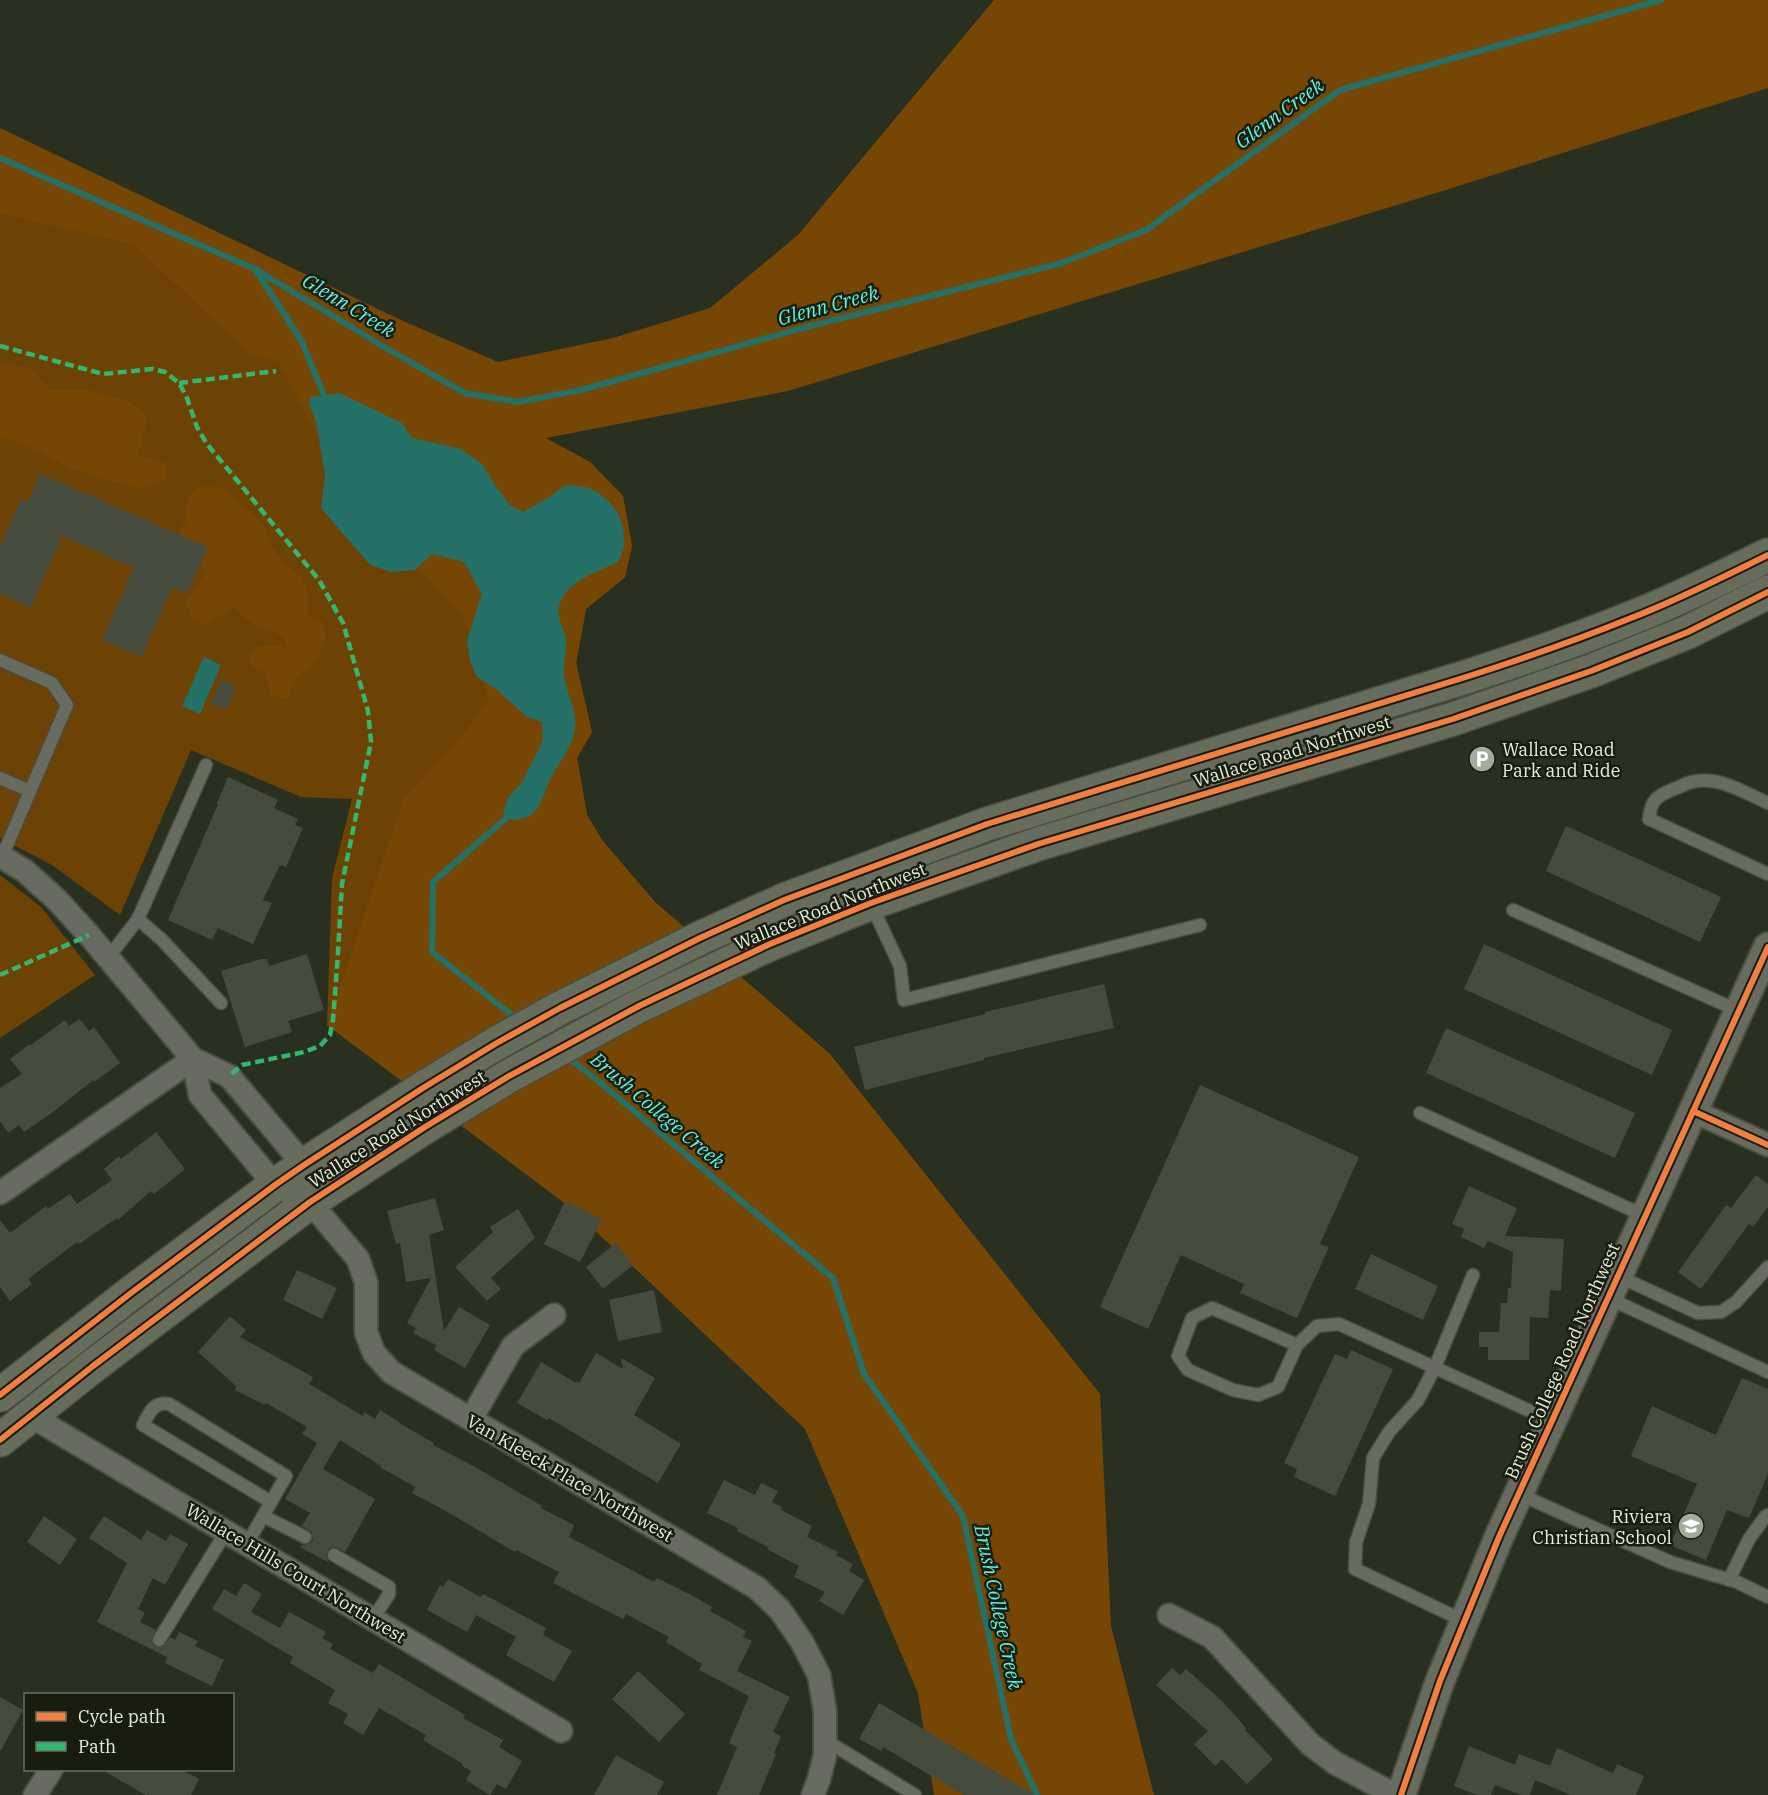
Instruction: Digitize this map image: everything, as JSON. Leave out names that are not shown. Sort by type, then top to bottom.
[{"type":"main road","name":"Wallace Road Northwest","points":[[0,1395],[131,1293],[304,1165],[423,1088],[560,1008],[700,938],[784,900],[987,824],[1542,652],[1632,618],[1768,555]]},
{"type":"main road","name":"Wallace Road Northwest","points":[[0,1440],[251,1245],[310,1202],[425,1127],[509,1076],[639,1006],[770,944],[871,903],[1038,844],[1464,715],[1591,670],[1688,632],[1768,592]]},
{"type":"street","points":[[1,856],[25,871],[57,900],[193,1059],[229,1076],[304,1165],[310,1202]]},
{"type":"street","name":"Brush College Road Northwest","points":[[1401,1795],[1440,1681],[1464,1621],[1519,1494],[1768,947]]},
{"type":"street","points":[[193,1059],[200,1095],[275,1185],[310,1202]]},
{"type":"street","points":[[0,1193],[193,1059]]},
{"type":"street","points":[[1693,1111],[1768,1145]]},
{"type":"street","name":"Van Kleeck Place Northwest","points":[[310,1202],[358,1259],[366,1282],[366,1332],[374,1353],[391,1372],[757,1588],[780,1610],[802,1642],[819,1675],[825,1711],[825,1747],[819,1779],[813,1795]]},
{"type":"street","points":[[471,1419],[513,1346],[554,1315]]},
{"type":"street","name":"Wallace Hills Court Northwest","points":[[31,1416],[561,1731]]},
{"type":"street","points":[[1169,1616],[1212,1636],[1310,1744],[1335,1763],[1395,1795]]},
{"type":"street","points":[[35,1795],[50,1771]]},
{"type":"lane","points":[[0,660],[52,683],[67,705],[1,856]]},
{"type":"lane","points":[[108,958],[138,919],[206,765]]},
{"type":"lane","points":[[0,778],[30,791]]},
{"type":"lane","points":[[1768,803],[1726,784],[1711,780],[1693,781],[1659,795],[1651,806],[1649,819],[1768,874]]},
{"type":"lane","points":[[871,903],[900,966],[904,1000],[1200,926]]},
{"type":"lane","points":[[1513,910],[1739,1011]]},
{"type":"lane","points":[[138,919],[162,940],[221,1003]]},
{"type":"lane","points":[[1420,1113],[1645,1216]]},
{"type":"lane","points":[[1613,1287],[1698,1313],[1721,1312],[1736,1302],[1768,1267]]},
{"type":"lane","points":[[1464,1621],[1355,1569],[1356,1542],[1369,1504],[1373,1458],[1389,1432],[1418,1400],[1436,1367],[1473,1275]]},
{"type":"lane","points":[[1613,1287],[1768,1372]]},
{"type":"lane","points":[[1297,1345],[1212,1308],[1192,1318],[1179,1356],[1188,1370],[1233,1390],[1258,1395],[1278,1387],[1297,1345],[1317,1326],[1340,1324],[1552,1421]]},
{"type":"lane","points":[[246,1544],[263,1516],[286,1476],[169,1404],[163,1403],[151,1408],[143,1425],[271,1502]]},
{"type":"lane","points":[[1519,1494],[1670,1562],[1729,1580],[1768,1597]]},
{"type":"lane","points":[[1729,1580],[1749,1539],[1768,1515]]},
{"type":"lane","points":[[263,1516],[305,1537]]},
{"type":"lane","points":[[159,1640],[226,1532]]},
{"type":"lane","points":[[334,1555],[389,1587],[389,1593],[373,1619]]},
{"type":"lane","points":[[825,1747],[915,1795]]},
{"type":"shaded area","points":[[994,0],[1768,0],[1768,88],[1449,189],[788,391],[546,438],[590,462],[623,496],[632,546],[625,577],[586,609],[576,663],[592,732],[577,758],[587,815],[602,840],[654,901],[830,1054],[1100,1394],[1111,1626],[1154,1795],[934,1795],[918,1693],[805,1429],[571,1208],[327,1025],[404,798],[455,745],[489,700],[463,615],[348,495],[279,362],[251,354],[134,245],[0,213],[0,128],[401,320],[498,362],[613,338],[710,308],[798,235]]},
{"type":"shaded area","points":[[0,194],[153,250],[590,462],[623,496],[632,546],[625,577],[586,609],[576,663],[592,732],[577,758],[587,815],[602,840],[654,901],[375,1061],[327,1025],[332,878],[352,799],[301,797],[191,750],[120,915],[52,865],[0,838]]},
{"type":"shaded area","points":[[0,363],[30,368],[50,390],[87,389],[131,402],[148,417],[138,456],[166,463],[166,478],[138,489],[70,468],[38,451],[0,436]]},
{"type":"shaded area","points":[[198,487],[221,487],[263,524],[283,564],[301,576],[309,594],[308,617],[323,622],[326,642],[313,666],[296,677],[287,699],[271,696],[266,673],[255,669],[248,659],[255,647],[273,645],[288,649],[279,634],[251,623],[235,607],[205,625],[192,619],[186,602],[206,572],[178,541],[182,525],[186,523],[187,498]]},
{"type":"shaded area","points":[[0,875],[41,907],[95,975],[0,1038]]},
{"type":"water","points":[[339,393],[402,423],[412,438],[461,449],[482,464],[510,505],[523,512],[565,485],[586,487],[597,492],[611,504],[620,518],[624,544],[618,562],[577,583],[564,595],[560,603],[559,617],[566,639],[564,675],[575,715],[575,729],[568,750],[549,782],[540,804],[533,814],[527,817],[511,820],[503,813],[508,798],[523,781],[543,740],[542,722],[527,717],[496,689],[477,677],[470,661],[467,640],[482,594],[464,562],[432,554],[415,570],[392,572],[370,565],[321,508],[325,475],[316,421],[309,404],[311,397]]},
{"type":"water","points":[[204,657],[221,665],[200,714],[182,706]]},
{"type":"building","points":[[40,474],[208,547],[187,594],[172,587],[142,657],[102,640],[134,568],[62,536],[31,608],[0,594],[0,547],[21,499],[28,502]]},
{"type":"building","points":[[221,680],[236,686],[227,710],[211,703]]},
{"type":"building","points":[[228,777],[278,800],[274,808],[298,819],[295,825],[303,828],[286,867],[280,865],[263,900],[272,903],[253,944],[218,928],[212,940],[168,920]]},
{"type":"building","points":[[1566,826],[1721,897],[1700,942],[1546,871]]},
{"type":"building","points":[[1484,944],[1672,1030],[1652,1075],[1464,989]]},
{"type":"building","points":[[307,954],[324,1010],[288,1021],[292,1032],[245,1047],[221,971],[261,959],[267,959],[269,966]]},
{"type":"building","points":[[1104,984],[1114,1028],[984,1058],[984,1060],[865,1090],[854,1047],[985,1014],[985,1012]]},
{"type":"building","points":[[80,1019],[89,1031],[94,1027],[120,1063],[94,1082],[93,1080],[24,1132],[19,1125],[8,1133],[0,1121],[0,1088],[22,1074],[10,1059],[65,1020],[69,1026]]},
{"type":"building","points":[[1446,1028],[1635,1113],[1615,1158],[1426,1073]]},
{"type":"building","points":[[1200,1085],[1359,1157],[1320,1244],[1329,1247],[1297,1318],[1240,1293],[1244,1284],[1181,1255],[1148,1329],[1100,1307]]},
{"type":"building","points":[[156,1132],[185,1169],[154,1194],[151,1191],[118,1220],[117,1218],[79,1244],[77,1242],[28,1279],[32,1284],[10,1301],[0,1287],[0,1220],[10,1233],[46,1206],[48,1209],[70,1194],[77,1204],[112,1180],[104,1169],[119,1156],[121,1159]]},
{"type":"building","points":[[1756,1175],[1768,1184],[1768,1207],[1753,1227],[1749,1224],[1701,1289],[1678,1272],[1726,1205],[1731,1208]]},
{"type":"building","points":[[1469,1186],[1517,1208],[1505,1236],[1564,1239],[1561,1291],[1550,1290],[1548,1318],[1530,1317],[1529,1360],[1488,1360],[1488,1347],[1479,1347],[1479,1332],[1499,1332],[1501,1303],[1507,1303],[1508,1288],[1511,1288],[1513,1252],[1488,1241],[1484,1248],[1461,1237],[1464,1229],[1452,1224]]},
{"type":"building","points":[[435,1198],[444,1230],[429,1235],[444,1331],[459,1307],[490,1325],[465,1368],[434,1350],[436,1345],[413,1333],[416,1328],[407,1323],[431,1278],[406,1282],[400,1243],[396,1244],[387,1211]]},
{"type":"building","points":[[565,1201],[602,1219],[580,1262],[544,1244]]},
{"type":"building","points":[[518,1209],[535,1238],[491,1278],[501,1289],[487,1301],[455,1267],[493,1232],[490,1227]]},
{"type":"building","points":[[616,1243],[633,1265],[603,1289],[586,1267]]},
{"type":"building","points":[[1371,1254],[1438,1286],[1423,1320],[1355,1289]]},
{"type":"building","points":[[297,1270],[337,1288],[322,1319],[283,1300]]},
{"type":"building","points":[[654,1290],[662,1332],[618,1341],[609,1300]]},
{"type":"building","points":[[230,1316],[246,1330],[240,1337],[313,1377],[309,1384],[363,1416],[364,1412],[375,1419],[380,1410],[434,1443],[433,1445],[574,1525],[569,1537],[654,1582],[657,1578],[693,1596],[712,1607],[710,1611],[746,1631],[743,1637],[752,1641],[737,1671],[790,1697],[773,1732],[781,1736],[759,1795],[717,1795],[737,1747],[729,1743],[749,1696],[699,1670],[702,1664],[666,1642],[669,1637],[626,1614],[623,1619],[553,1583],[559,1572],[516,1550],[515,1552],[412,1493],[415,1487],[340,1440],[323,1469],[375,1499],[345,1552],[335,1547],[329,1548],[326,1554],[328,1562],[300,1547],[313,1540],[312,1532],[302,1526],[310,1513],[285,1499],[317,1443],[302,1434],[307,1427],[266,1403],[265,1405],[235,1390],[236,1386],[198,1352]]},
{"type":"building","points":[[1351,1350],[1393,1369],[1335,1496],[1294,1477],[1297,1469],[1284,1463],[1335,1354],[1347,1359]]},
{"type":"building","points":[[596,1353],[623,1369],[621,1358],[655,1378],[634,1415],[681,1444],[658,1483],[549,1418],[547,1420],[517,1403],[541,1362],[579,1383]]},
{"type":"building","points":[[1742,1378],[1768,1389],[1768,1474],[1749,1518],[1727,1510],[1706,1560],[1670,1545],[1697,1484],[1631,1456],[1652,1406],[1716,1435]]},
{"type":"building","points":[[724,1480],[755,1495],[761,1483],[778,1491],[772,1502],[782,1507],[781,1510],[812,1526],[807,1537],[838,1552],[836,1555],[853,1564],[849,1571],[864,1580],[843,1615],[819,1601],[825,1592],[794,1577],[799,1566],[737,1531],[738,1528],[707,1513]]},
{"type":"building","points":[[44,1516],[77,1539],[60,1565],[27,1542]]},
{"type":"building","points":[[104,1516],[141,1540],[147,1530],[166,1541],[170,1534],[188,1544],[165,1585],[153,1578],[138,1609],[145,1613],[140,1622],[156,1630],[151,1640],[155,1647],[163,1647],[170,1637],[175,1640],[179,1632],[198,1641],[195,1646],[224,1660],[212,1686],[165,1663],[167,1657],[97,1622],[127,1563],[89,1538]]},
{"type":"building","points":[[448,1579],[481,1597],[483,1594],[546,1628],[543,1635],[572,1651],[554,1682],[506,1655],[516,1637],[476,1615],[467,1632],[427,1610],[440,1585],[443,1587]]},
{"type":"building","points":[[244,1583],[262,1594],[251,1612],[280,1628],[289,1612],[326,1632],[322,1638],[333,1644],[330,1649],[373,1673],[379,1664],[465,1715],[463,1718],[503,1740],[499,1747],[522,1761],[506,1789],[497,1784],[490,1795],[466,1780],[471,1771],[462,1766],[463,1764],[423,1740],[426,1735],[379,1708],[363,1735],[343,1723],[348,1714],[328,1703],[335,1690],[290,1663],[293,1657],[212,1609],[224,1589],[236,1596]]},
{"type":"building","points":[[1172,1668],[1180,1675],[1186,1669],[1223,1702],[1246,1728],[1245,1730],[1273,1759],[1247,1784],[1222,1759],[1215,1766],[1194,1744],[1208,1731],[1156,1685]]},
{"type":"building","points":[[638,1671],[685,1714],[659,1742],[612,1699]]},
{"type":"building","points":[[0,1697],[23,1710],[0,1752]]},
{"type":"building","points":[[879,1703],[1035,1795],[963,1795],[883,1747],[881,1751],[859,1739]]},
{"type":"building","points":[[1469,1746],[1515,1765],[1519,1754],[1550,1766],[1557,1748],[1613,1773],[1617,1764],[1644,1776],[1636,1795],[1571,1795],[1535,1780],[1530,1795],[1521,1795],[1495,1785],[1491,1795],[1477,1795],[1454,1786]]},
{"type":"building","points":[[616,1755],[664,1782],[657,1795],[594,1795]]},
{"type":"building","points":[[104,1771],[183,1771],[199,1779],[191,1795],[146,1795]]},
{"type":"waterway","name":"Glenn Creek","points":[[0,158],[255,269],[465,393],[518,402],[581,390],[810,326],[1062,263],[1146,230],[1340,90],[1661,0]]},
{"type":"waterway","name":"Brush College Creek","points":[[255,269],[301,340],[326,400]]},
{"type":"waterway","name":"Brush College Creek","points":[[512,813],[433,882],[432,952],[517,1019]]},
{"type":"waterway","name":"Brush College Creek","points":[[566,1056],[833,1278],[864,1374],[963,1516],[1011,1739],[1037,1795]]},
{"type":"marked path","points":[[0,346],[103,374],[153,369],[165,372],[179,383],[197,427],[207,444],[319,580],[343,623],[368,711],[371,742],[342,884],[333,1020],[330,1035],[320,1046],[304,1052],[242,1065],[229,1076]]},
{"type":"marked path","points":[[179,383],[276,371]]},
{"type":"marked path","points":[[0,975],[89,935]]},
{"type":"cycle path","points":[[0,1395],[131,1293],[304,1165],[495,1044],[560,1008],[700,938],[784,900],[987,824],[1466,677],[1549,649],[1666,604],[1768,555]]},
{"type":"cycle path","points":[[0,1440],[93,1366],[310,1202],[425,1127],[509,1076],[639,1006],[770,944],[871,903],[1038,844],[1453,719],[1591,671],[1688,632],[1768,592]]},
{"type":"cycle path","points":[[1401,1795],[1440,1681],[1499,1537],[1768,947]]},
{"type":"cycle path","points":[[1693,1111],[1768,1145]]},
{"type":"place","name":"Wallace Road Park and Ride","points":[[1482,759]]},
{"type":"place","name":"Riviera Christian School","points":[[1691,1526]]}]
